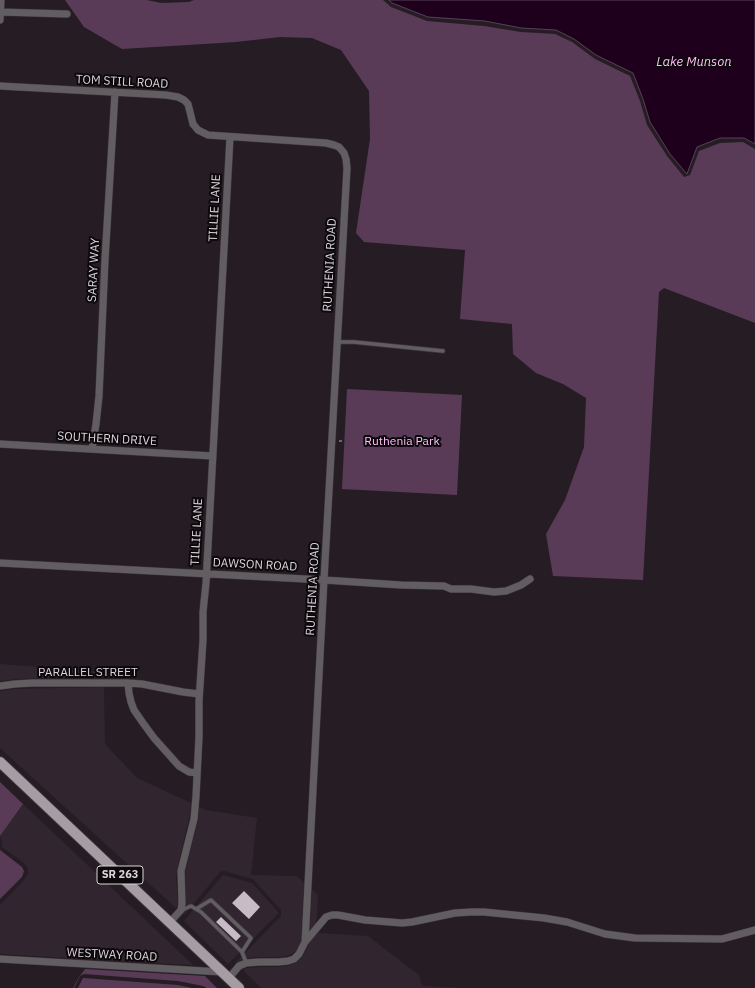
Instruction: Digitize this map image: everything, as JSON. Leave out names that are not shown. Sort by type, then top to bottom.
[{"type":"main road","name":"SR 263","points":[[0,762],[239,988]]},
{"type":"street","points":[[0,20],[1,0]]},
{"type":"street","points":[[0,12],[67,14]]},
{"type":"street","name":"TOM STILL ROAD","points":[[0,86],[166,95],[178,97],[188,104],[193,124],[198,130],[208,136],[326,143],[339,148]]},
{"type":"street","name":"SARAY WAY","points":[[92,449],[99,396],[115,92]]},
{"type":"street","name":"TILLIE LANE","points":[[181,910],[181,871],[194,819],[196,796],[199,737],[199,694],[230,137]]},
{"type":"street","name":"RUTHENIA ROAD","points":[[246,963],[278,962],[294,959],[299,954],[305,942],[347,168],[344,153],[339,148]]},
{"type":"street","name":"SOUTHERN DRIVE","points":[[0,444],[213,456]]},
{"type":"street","name":"DAWSON ROAD","points":[[0,563],[394,585],[444,586],[451,589],[471,589],[494,592],[506,591],[521,585],[530,579]]},
{"type":"street","name":"PARALLEL STREET","points":[[0,686],[32,683],[128,683],[199,694]]},
{"type":"street","points":[[128,683],[131,702],[142,723],[179,766],[189,772],[197,773]]},
{"type":"street","points":[[170,922],[181,910]]},
{"type":"street","points":[[305,942],[326,917],[332,915],[365,920],[402,923],[455,913],[484,912],[544,918],[567,922],[605,934],[635,938],[722,939],[755,930]]},
{"type":"street","name":"WESTWAY ROAD","points":[[0,959],[225,975]]},
{"type":"street","points":[[225,975],[246,963]]},
{"type":"lane","points":[[337,342],[354,342],[443,351]]},
{"type":"lane","points":[[196,909],[211,900],[250,938],[242,952]]},
{"type":"lane","points":[[181,910],[191,906],[201,912],[242,952],[246,963]]},
{"type":"shaded area","points":[[0,664],[104,672],[104,677],[15,679],[0,681]]},
{"type":"shaded area","points":[[104,687],[105,744],[137,778],[191,803],[177,870],[176,879],[178,903],[176,908],[0,748],[0,691],[16,689]]},
{"type":"shaded area","points":[[23,804],[193,965],[0,954],[0,905],[24,880],[28,874],[28,869],[24,863],[2,847],[0,836]]},
{"type":"shaded area","points":[[199,807],[206,810],[257,818],[251,875],[297,876],[304,883],[301,941],[296,951],[292,954],[278,957],[246,958],[236,964],[235,963],[281,916],[281,910],[253,879],[224,871],[220,872],[184,915],[183,914],[186,903],[185,872],[198,820]]},
{"type":"shaded area","points":[[223,875],[252,883],[279,913],[228,964],[184,921]]},
{"type":"shaded area","points":[[312,890],[318,895],[316,928],[320,933],[368,936],[420,976],[420,981],[423,986],[460,988],[261,988],[243,970],[247,968],[288,966],[296,963],[302,957],[309,943]]},
{"type":"green space","points":[[65,0],[147,0],[161,3],[189,2],[194,0],[383,0],[391,7],[427,21],[484,26],[521,32],[555,34],[572,42],[595,59],[630,76],[640,101],[647,125],[667,156],[684,177],[690,175],[699,151],[720,143],[743,142],[755,149],[755,323],[664,288],[659,292],[643,580],[553,576],[546,534],[565,500],[584,447],[586,398],[563,384],[536,373],[513,354],[512,324],[460,319],[465,250],[364,242],[356,233],[370,139],[369,91],[341,50],[312,38],[280,37],[236,42],[122,49],[84,27]]},
{"type":"green space","name":"Ruthenia Park","points":[[347,389],[462,395],[457,495],[342,489]]},
{"type":"green space","points":[[0,782],[23,804],[0,836]]},
{"type":"green space","points":[[0,850],[22,867],[24,871],[22,877],[0,899]]},
{"type":"green space","points":[[85,969],[205,976],[217,988],[207,988],[178,981],[84,974],[80,976],[73,988],[79,977]]},
{"type":"green space","points":[[83,978],[178,985],[192,988],[78,988]]},
{"type":"water","name":"Lake Munson","points":[[389,0],[755,0],[755,144],[744,138],[720,138],[697,147],[687,174],[670,154],[650,122],[633,73],[596,55],[574,39],[556,30],[521,28],[485,21],[428,17],[392,3]]},
{"type":"building","points":[[244,891],[260,907],[249,919],[232,903]]},
{"type":"building","points":[[221,917],[241,936],[236,941],[216,922]]}]
